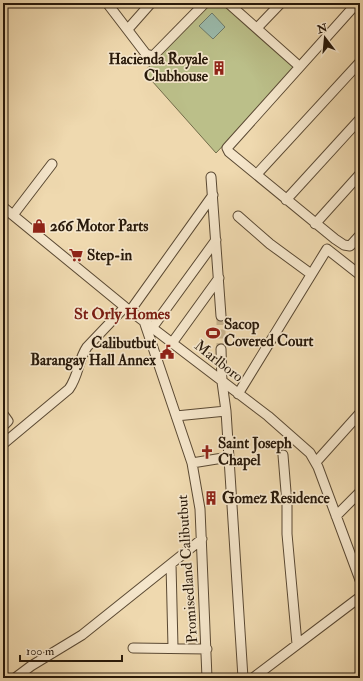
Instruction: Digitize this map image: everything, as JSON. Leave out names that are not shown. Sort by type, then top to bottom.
[{"type":"street","points":[[107,3],[146,54],[153,56],[205,3]]},
{"type":"street","points":[[128,29],[151,3]]},
{"type":"street","points":[[228,3],[299,66]]},
{"type":"street","points":[[257,28],[281,3]]},
{"type":"street","points":[[357,3],[227,148],[229,152],[257,174],[314,224],[346,246],[350,246],[360,235]]},
{"type":"street","points":[[257,174],[360,62]]},
{"type":"street","points":[[286,200],[360,119]]},
{"type":"street","points":[[13,215],[52,164]]},
{"type":"street","points":[[314,224],[360,174]]},
{"type":"street","points":[[211,177],[221,316]]},
{"type":"street","points":[[3,444],[69,389],[75,380],[82,354],[87,347],[128,309],[213,195]]},
{"type":"street","name":"Marlboro","points":[[3,207],[144,322],[268,416],[310,453],[316,462],[360,580]]},
{"type":"street","points":[[238,216],[270,244],[311,274]]},
{"type":"street","points":[[152,328],[216,240]]},
{"type":"street","points":[[238,394],[327,249],[360,275]]},
{"type":"street","points":[[172,343],[219,278]]},
{"type":"street","name":"Promisedland Calibutbut","points":[[144,322],[192,463],[200,509],[207,649],[207,678]]},
{"type":"street","points":[[221,349],[222,382],[226,411],[243,678]]},
{"type":"street","points":[[176,416],[226,411]]},
{"type":"street","points":[[3,414],[8,421],[3,426]]},
{"type":"street","points":[[316,462],[356,424],[360,414]]},
{"type":"street","points":[[283,455],[287,504],[287,534],[297,644]]},
{"type":"street","points":[[192,463],[229,457]]},
{"type":"street","points":[[336,516],[360,492]]},
{"type":"street","points":[[15,678],[30,666],[82,635],[202,539]]},
{"type":"street","points":[[171,564],[173,647]]},
{"type":"street","points":[[253,678],[360,597]]},
{"type":"street","points":[[133,648],[173,647],[207,649]]},
{"type":"green space","points":[[209,3],[231,3],[299,65],[216,153],[144,72]]},
{"type":"shaded area","points":[[212,13],[225,27],[213,39],[199,26]]},
{"type":"tunnel","points":[[221,316],[221,349]]},
{"type":"place","name":"Hacienda Royale Clubhouse","points":[[219,68]]},
{"type":"place","name":"266 Motor Parts","points":[[39,226]]},
{"type":"place","name":"Step-in","points":[[76,255]]},
{"type":"place","name":"Sacop Covered Court","points":[[213,333]]},
{"type":"place","name":"Calibutbut Barangay Hall Annex","points":[[167,352]]},
{"type":"place","name":"Saint Joseph Chapel","points":[[207,452]]},
{"type":"place","name":"Gomez Residence","points":[[211,498]]},
{"type":"district","name":"St Orly Homes","points":[[122,313]]}]
